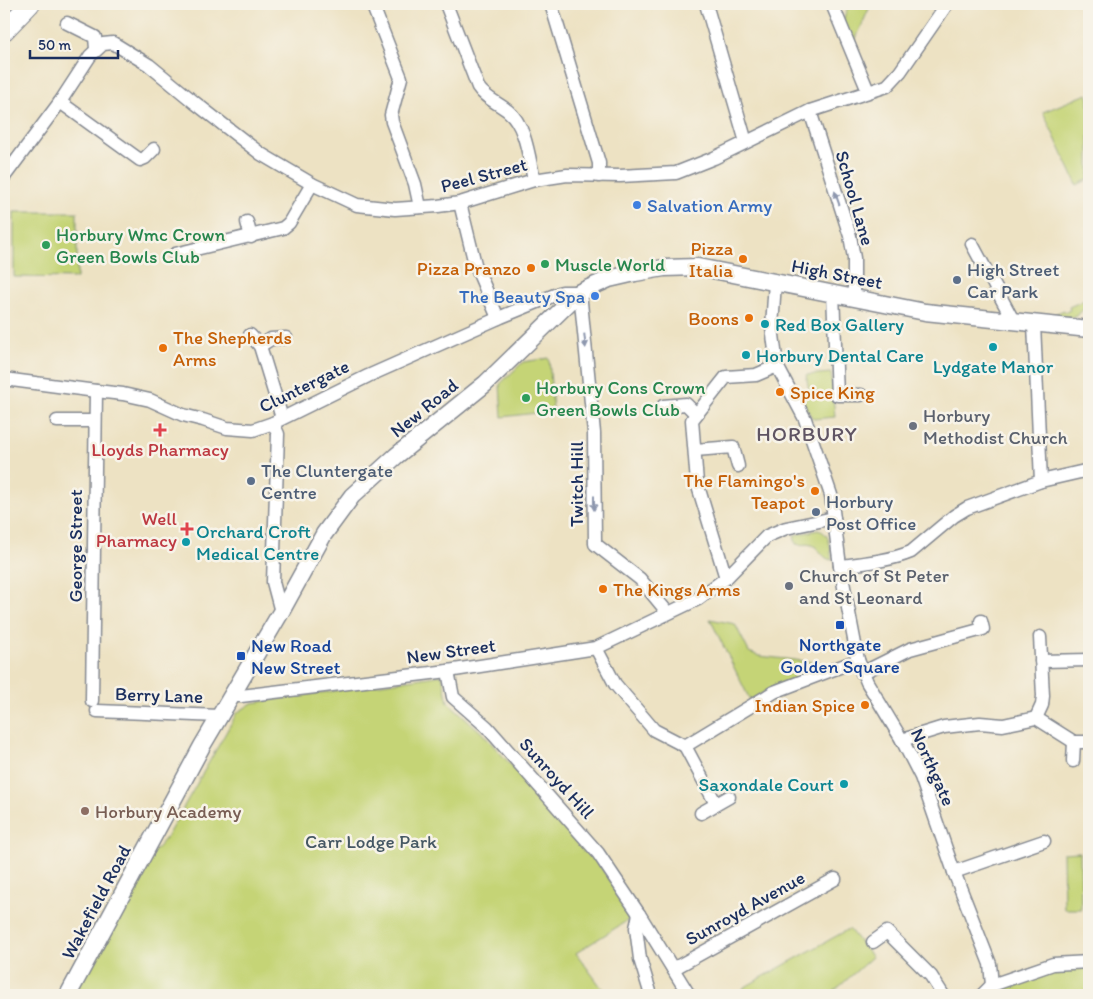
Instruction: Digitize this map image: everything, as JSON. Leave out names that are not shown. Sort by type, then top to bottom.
[{"type":"highway","points":[[4,31],[30,4]]},
{"type":"main road","name":"High Street","points":[[580,292],[609,279],[671,267],[698,267],[925,312],[1089,330]]},
{"type":"main road","name":"New Road","points":[[231,696],[281,612],[324,534],[352,496],[396,456],[486,384],[580,292]]},
{"type":"main road","name":"Wakefield Road","points":[[68,995],[202,746],[231,696]]},
{"type":"street","points":[[370,4],[374,9],[401,78],[391,115],[392,122],[415,184],[420,207]]},
{"type":"street","points":[[446,4],[482,94],[508,111],[516,118],[521,128],[534,180]]},
{"type":"street","points":[[551,4],[574,99],[599,163],[599,176]]},
{"type":"street","points":[[706,4],[746,142]]},
{"type":"street","points":[[832,4],[868,91]]},
{"type":"street","name":"Peel Street","points":[[96,49],[103,44],[113,44],[149,65],[261,154],[312,184],[357,205],[394,209],[460,203],[534,180],[567,175],[599,176],[676,173],[714,158],[810,111],[887,86],[894,79],[947,4]]},
{"type":"street","points":[[4,177],[60,102],[96,49],[95,37],[67,23]]},
{"type":"street","points":[[60,102],[140,160],[145,158],[154,149]]},
{"type":"street","name":"School Lane","points":[[810,111],[850,236],[854,258],[854,297]]},
{"type":"street","points":[[175,254],[283,228],[312,184]]},
{"type":"street","points":[[460,203],[475,264],[498,318]]},
{"type":"street","points":[[247,222],[251,237]]},
{"type":"street","points":[[972,244],[1014,322]]},
{"type":"street","points":[[726,578],[697,483],[692,420],[726,378],[756,374],[776,366],[772,327],[774,282]]},
{"type":"street","name":"Cluntergate","points":[[4,379],[123,394],[150,400],[183,415],[227,428],[253,430],[277,421],[368,376],[498,318],[562,292],[580,292]]},
{"type":"street","name":"Twitch Hill","points":[[580,292],[594,433],[595,544],[640,579],[668,613]]},
{"type":"street","points":[[833,293],[837,395],[861,395]]},
{"type":"street","points":[[1034,324],[1041,481]]},
{"type":"street","points":[[250,335],[260,346],[277,421],[274,582],[281,612]]},
{"type":"street","points":[[260,346],[271,339],[286,338]]},
{"type":"street","name":"Northgate","points":[[776,366],[804,419],[831,495],[840,566],[862,673],[902,740],[921,777],[954,872],[990,964],[992,985]]},
{"type":"street","name":"George Street","points":[[95,706],[96,392]]},
{"type":"street","points":[[663,406],[686,404],[696,414]]},
{"type":"street","points":[[57,421],[95,421]]},
{"type":"street","points":[[695,450],[733,447],[738,466]]},
{"type":"street","points":[[840,566],[877,561],[911,552],[947,521],[967,508],[1041,481],[1089,470]]},
{"type":"street","name":"New Street","points":[[231,696],[448,671],[596,648],[698,599],[726,578],[766,536],[786,528],[834,518]]},
{"type":"street","points":[[862,673],[910,648],[983,630],[981,621]]},
{"type":"street","points":[[1036,718],[1042,705],[1043,696],[1040,637]]},
{"type":"street","points":[[596,648],[615,684],[654,730],[685,746],[716,804]]},
{"type":"street","points":[[685,746],[774,692],[858,660]]},
{"type":"street","points":[[1041,661],[1089,660]]},
{"type":"street","name":"Sunroyd Hill","points":[[448,671],[453,697],[487,727],[598,853],[639,914],[689,995]]},
{"type":"street","name":"Berry Lane","points":[[95,706],[219,716]]},
{"type":"street","points":[[902,740],[944,727],[980,723],[1003,724],[1036,718],[1074,742],[1089,742]]},
{"type":"street","points":[[1073,762],[1074,742]]},
{"type":"street","points":[[701,812],[729,797]]},
{"type":"street","points":[[954,872],[1044,841]]},
{"type":"street","name":"Sunroyd Avenue","points":[[673,969],[835,879]]},
{"type":"street","points":[[639,914],[636,928],[640,959],[651,995]]},
{"type":"street","points":[[873,942],[887,932],[931,976],[943,995]]},
{"type":"street","points":[[982,995],[992,985],[1053,964],[1089,962]]},
{"type":"green space","points":[[849,4],[871,4],[851,50],[841,26]]},
{"type":"green space","points":[[1087,94],[1089,99],[1089,179],[1077,185],[1043,112]]},
{"type":"green space","name":"Horbury Wmc Crown Green Bowls Club","points":[[14,212],[77,212],[77,278],[14,277]]},
{"type":"green space","points":[[1087,299],[1089,303],[1076,317],[1056,317],[1055,314],[1064,310],[1066,312],[1070,310],[1069,307]]},
{"type":"green space","name":"Horbury Cons Crown Green Bowls Club","points":[[549,358],[553,411],[502,417],[500,384],[523,362]]},
{"type":"green space","points":[[831,373],[835,417],[813,419],[798,396],[809,390],[806,375]]},
{"type":"green space","points":[[818,530],[828,538],[832,560],[826,558],[812,545],[796,544],[794,535]]},
{"type":"green space","points":[[710,619],[735,624],[749,652],[759,656],[821,663],[824,666],[773,687],[750,700]]},
{"type":"green space","name":"Carr Lodge Park","points":[[442,675],[448,702],[481,732],[594,856],[633,917],[576,953],[607,995],[68,995],[132,877],[166,838],[237,713],[252,703]]},
{"type":"green space","points":[[1080,852],[1081,909],[1064,909],[1063,853]]},
{"type":"green space","points":[[849,929],[872,957],[830,995],[747,995],[743,988]]},
{"type":"green space","points":[[1089,962],[1089,995],[998,995],[992,985],[1053,964]]},
{"type":"place","name":"Salvation Army","points":[[637,205]]},
{"type":"place","name":"Horbury Wmc Crown Green Bowls Club","points":[[46,245]]},
{"type":"place","name":"Pizza Italia","points":[[743,259]]},
{"type":"place","name":"Muscle World","points":[[545,264]]},
{"type":"place","name":"Pizza Pranzo","points":[[531,268]]},
{"type":"place","name":"High Street Car Park","points":[[957,280]]},
{"type":"place","name":"The Beauty Spa","points":[[595,296]]},
{"type":"place","name":"Boons","points":[[749,318]]},
{"type":"place","name":"Red Box Gallery","points":[[765,324]]},
{"type":"place","name":"Lydgate Manor","points":[[993,347]]},
{"type":"place","name":"The Shepherds Arms","points":[[163,348]]},
{"type":"place","name":"Horbury Dental Care","points":[[746,355]]},
{"type":"place","name":"Spice King","points":[[780,392]]},
{"type":"place","name":"Horbury Cons Crown Green Bowls Club","points":[[526,398]]},
{"type":"place","name":"Horbury Methodist Church","points":[[913,426]]},
{"type":"place","name":"Lloyds Pharmacy","points":[[160,430]]},
{"type":"place","name":"The Cluntergate Centre","points":[[251,481]]},
{"type":"place","name":"The Flamingo's Teapot","points":[[815,491]]},
{"type":"place","name":"Horbury Post Office","points":[[816,512]]},
{"type":"place","name":"Well Pharmacy","points":[[187,529]]},
{"type":"place","name":"Orchard Croft Medical Centre","points":[[186,542]]},
{"type":"place","name":"Church of St Peter and St Leonard","points":[[789,586]]},
{"type":"place","name":"The Kings Arms","points":[[603,589]]},
{"type":"place","name":"Northgate Golden Square","points":[[840,625]]},
{"type":"place","name":"New Road New Street","points":[[241,656]]},
{"type":"place","name":"Indian Spice","points":[[865,705]]},
{"type":"place","name":"Saxondale Court","points":[[844,784]]},
{"type":"place","name":"Horbury Academy","points":[[85,811]]},
{"type":"district","name":"HORBURY","points":[[807,433]]}]
